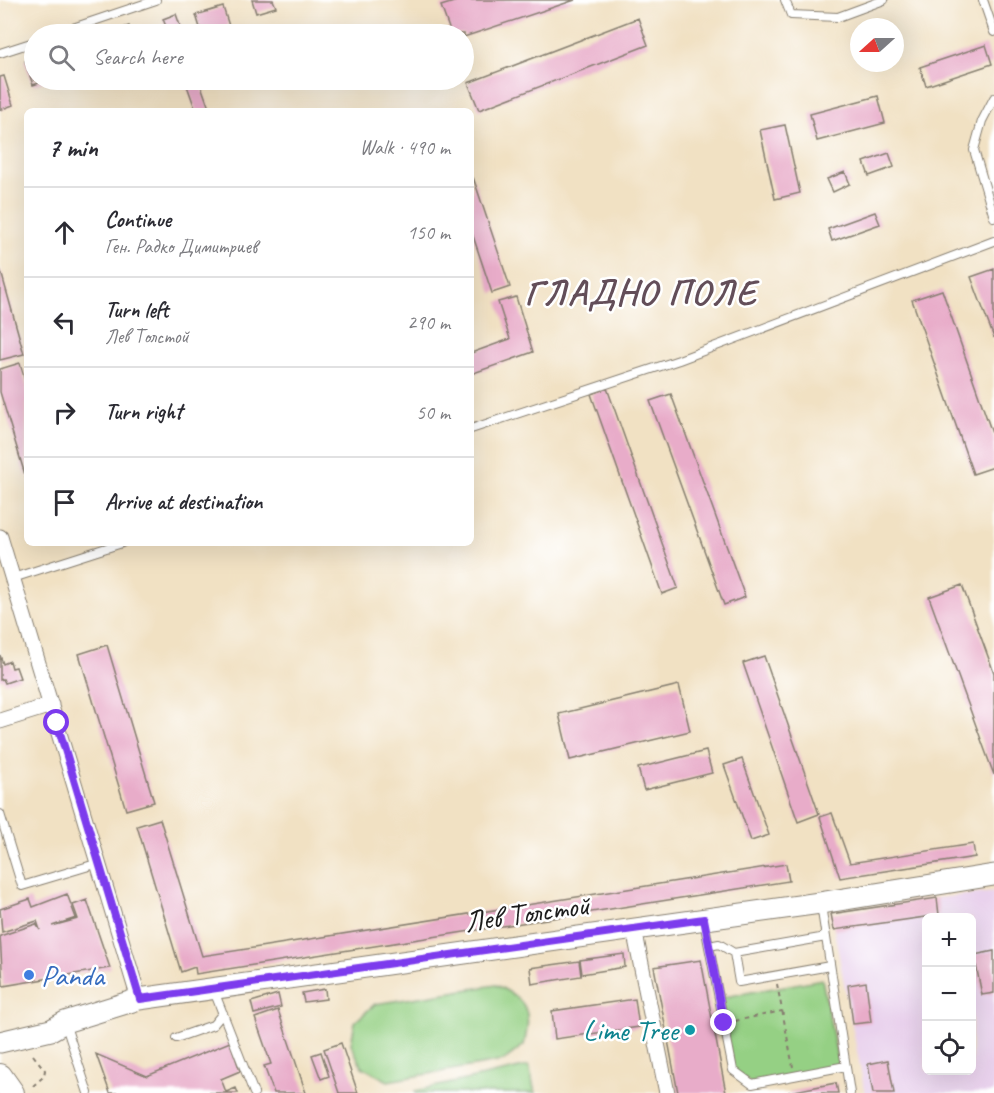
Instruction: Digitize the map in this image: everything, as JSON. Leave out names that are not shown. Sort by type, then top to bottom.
[{"type":"main road","points":[[0,1076],[23,1090]]},
{"type":"street","points":[[0,537],[140,999]]},
{"type":"street","points":[[0,721],[51,705]]},
{"type":"street","name":"Лев Толстой","points":[[68,1021],[140,999],[213,987],[820,903],[994,875]]},
{"type":"street","points":[[634,929],[667,1093]]},
{"type":"street","points":[[0,1029],[68,1021]]},
{"type":"street","points":[[0,1042],[51,1030],[68,1021]]},
{"type":"lane","points":[[85,24],[156,0]]},
{"type":"lane","points":[[785,0],[791,15],[838,17],[884,0]]},
{"type":"lane","points":[[983,0],[993,28]]},
{"type":"lane","points":[[0,53],[24,45]]},
{"type":"lane","points":[[994,98],[982,121],[975,150],[994,217]]},
{"type":"lane","points":[[474,428],[679,360],[994,241]]},
{"type":"lane","points":[[13,578],[113,546]]},
{"type":"lane","points":[[0,814],[22,886],[99,863]]},
{"type":"lane","points":[[820,903],[850,1093]]},
{"type":"lane","points":[[704,919],[733,1070],[752,1084],[846,1065]]},
{"type":"lane","points":[[709,945],[719,944],[734,953],[826,937]]},
{"type":"lane","points":[[734,953],[740,982],[830,966]]},
{"type":"lane","points":[[213,987],[255,1093]]},
{"type":"lane","points":[[176,1038],[213,1026],[223,1012]]},
{"type":"lane","points":[[68,1021],[88,1093]]},
{"type":"path","points":[[775,976],[795,1076]]},
{"type":"path","points":[[724,1023],[782,1011]]},
{"type":"path","points":[[23,1090],[44,1076],[45,1070],[33,1055]]},
{"type":"shaded area","points":[[994,892],[994,1093],[865,1093],[834,930],[922,917],[922,1075],[976,1075],[976,913],[939,913],[937,898]]},
{"type":"green space","points":[[822,979],[839,1067],[752,1084],[733,1070],[719,998]]},
{"type":"green space","points":[[496,985],[521,1002],[525,1008],[528,1023],[524,1045],[503,1061],[388,1081],[362,1067],[351,1044],[355,1022],[375,1004]]},
{"type":"green space","points":[[529,1066],[535,1093],[416,1093],[415,1091]]},
{"type":"building","points":[[252,0],[273,0],[276,7],[256,13]]},
{"type":"building","points":[[460,0],[575,0],[474,34],[474,24],[447,24],[441,6]]},
{"type":"building","points":[[223,7],[228,24],[199,24],[196,15]]},
{"type":"building","points":[[176,14],[180,24],[165,24],[163,19]]},
{"type":"building","points":[[638,18],[648,45],[479,110],[471,90],[474,90],[474,81]]},
{"type":"building","points":[[986,45],[992,64],[926,86],[920,67]]},
{"type":"building","points":[[4,76],[13,105],[0,110],[0,77]]},
{"type":"building","points":[[189,90],[203,90],[209,108],[195,108]]},
{"type":"building","points":[[878,96],[885,123],[817,141],[810,114]]},
{"type":"building","points":[[785,125],[800,193],[775,199],[760,130]]},
{"type":"building","points":[[889,153],[894,167],[869,176],[864,162]]},
{"type":"building","points":[[845,172],[850,184],[833,192],[827,179]]},
{"type":"building","points":[[474,180],[510,287],[492,293],[474,239]]},
{"type":"building","points":[[875,212],[880,224],[832,241],[828,229]]},
{"type":"building","points":[[0,268],[24,354],[0,360]]},
{"type":"building","points":[[994,269],[994,338],[971,277]]},
{"type":"building","points":[[942,290],[994,439],[994,467],[973,474],[912,300]]},
{"type":"building","points":[[516,297],[533,352],[474,373],[474,352],[510,339],[498,302]]},
{"type":"building","points":[[20,363],[24,377],[24,471],[0,392],[0,369]]},
{"type":"building","points":[[607,388],[678,588],[662,594],[591,394]]},
{"type":"building","points":[[671,394],[745,597],[724,605],[650,401]]},
{"type":"building","points":[[962,585],[994,673],[994,775],[929,597]]},
{"type":"building","points":[[107,645],[154,802],[126,810],[79,654]]},
{"type":"building","points":[[0,655],[3,664],[10,661],[12,668],[16,667],[20,678],[5,683],[3,679],[0,680]]},
{"type":"building","points":[[764,656],[819,814],[798,822],[743,663]]},
{"type":"building","points":[[679,685],[690,731],[570,760],[559,714]]},
{"type":"building","points":[[706,751],[712,773],[644,790],[638,768]]},
{"type":"building","points":[[742,759],[769,835],[751,841],[724,765]]},
{"type":"building","points":[[832,813],[850,863],[973,844],[975,857],[840,878],[820,817]]},
{"type":"building","points":[[160,819],[202,956],[786,864],[789,881],[196,974],[195,967],[181,972],[137,826]]},
{"type":"building","points":[[67,894],[76,918],[52,926],[78,919],[73,905],[87,900],[110,968],[3,986],[0,936],[36,924],[40,930],[37,921],[2,932],[0,909],[30,899],[33,907]]},
{"type":"building","points":[[937,898],[939,913],[922,913],[922,917],[834,930],[831,914]]},
{"type":"building","points":[[994,951],[994,993],[982,995],[976,955]]},
{"type":"building","points":[[624,954],[625,967],[582,974],[580,960]]},
{"type":"building","name":"Lime Tree","points":[[701,960],[726,1093],[678,1093],[654,967]]},
{"type":"building","points":[[579,961],[581,976],[532,984],[530,968]]},
{"type":"building","points":[[866,982],[871,1022],[853,1024],[848,985]]},
{"type":"building","points":[[325,989],[326,999],[304,1002],[302,993]]},
{"type":"building","points":[[278,994],[281,1007],[254,1014],[251,1002]]},
{"type":"building","points":[[635,999],[639,1027],[555,1039],[552,1011]]},
{"type":"building","points":[[278,1010],[306,1093],[274,1093],[264,1066],[271,1064],[255,1018]]},
{"type":"building","points":[[230,1042],[240,1071],[221,1079],[226,1092],[236,1088],[238,1093],[110,1093],[96,1054],[147,1076]]},
{"type":"building","points":[[341,1043],[358,1093],[339,1093],[324,1049]]},
{"type":"building","points":[[321,1052],[329,1076],[321,1079],[312,1055]]},
{"type":"building","points":[[888,1060],[894,1093],[873,1093],[868,1064]]},
{"type":"building","points":[[836,1083],[838,1093],[789,1093],[789,1092]]},
{"type":"place","name":"Panda","points":[[29,975]]},
{"type":"place","name":"Lime Tree","points":[[690,1030]]},
{"type":"district","name":"ГЛАДНО ПОЛЕ","points":[[641,292]]},
{"type":"route","points":[[57,723],[140,999],[704,919],[724,1023]]}]
